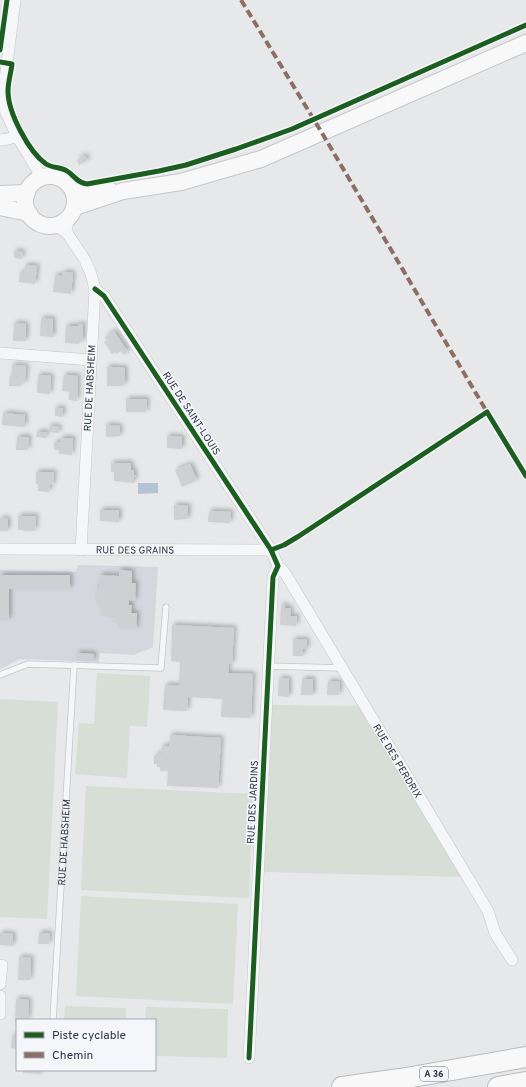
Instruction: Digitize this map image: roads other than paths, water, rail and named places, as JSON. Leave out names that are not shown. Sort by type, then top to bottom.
[{"type":"highway","name":"A 36","points":[[342,1087],[422,1076],[526,1057]]},
{"type":"highway","points":[[498,1087],[526,1082]]},
{"type":"main road","points":[[73,190],[123,191],[181,182],[261,159],[526,43]]},
{"type":"main road","points":[[66,221],[75,198],[73,190],[69,184],[56,177],[49,176],[35,181],[27,193],[26,203],[32,218],[43,225],[66,221],[123,191]]},
{"type":"main road","points":[[0,194],[27,193]]},
{"type":"main road","points":[[0,207],[29,213]]},
{"type":"street","points":[[15,0],[5,34],[3,96],[6,113],[17,136],[42,178]]},
{"type":"street","points":[[0,140],[17,136]]},
{"type":"street","name":"RUE DE HABSHEIM","points":[[66,221],[92,274],[95,289],[81,550]]},
{"type":"street","name":"RUE DE SAINT-LOUIS","points":[[95,289],[104,296],[271,550]]},
{"type":"street","points":[[0,353],[91,360]]},
{"type":"street","name":"RUE DES GRAINS","points":[[0,549],[271,550]]},
{"type":"street","points":[[271,550],[278,566]]},
{"type":"street","name":"RUE DES JARDINS","points":[[248,1058],[273,576],[278,566]]},
{"type":"street","name":"RUE DES PERDRIX","points":[[278,566],[286,573],[341,668],[488,911],[495,933],[512,960]]},
{"type":"street","points":[[0,984],[2,965]]},
{"type":"street","points":[[0,996],[0,1014]]},
{"type":"lane","points":[[0,675],[28,664],[160,668],[166,607]]},
{"type":"lane","name":"RUE DE HABSHEIM","points":[[53,1019],[74,665]]},
{"type":"lane","points":[[268,666],[341,668]]},
{"type":"water","points":[[138,483],[158,483],[158,493],[138,494]]}]
